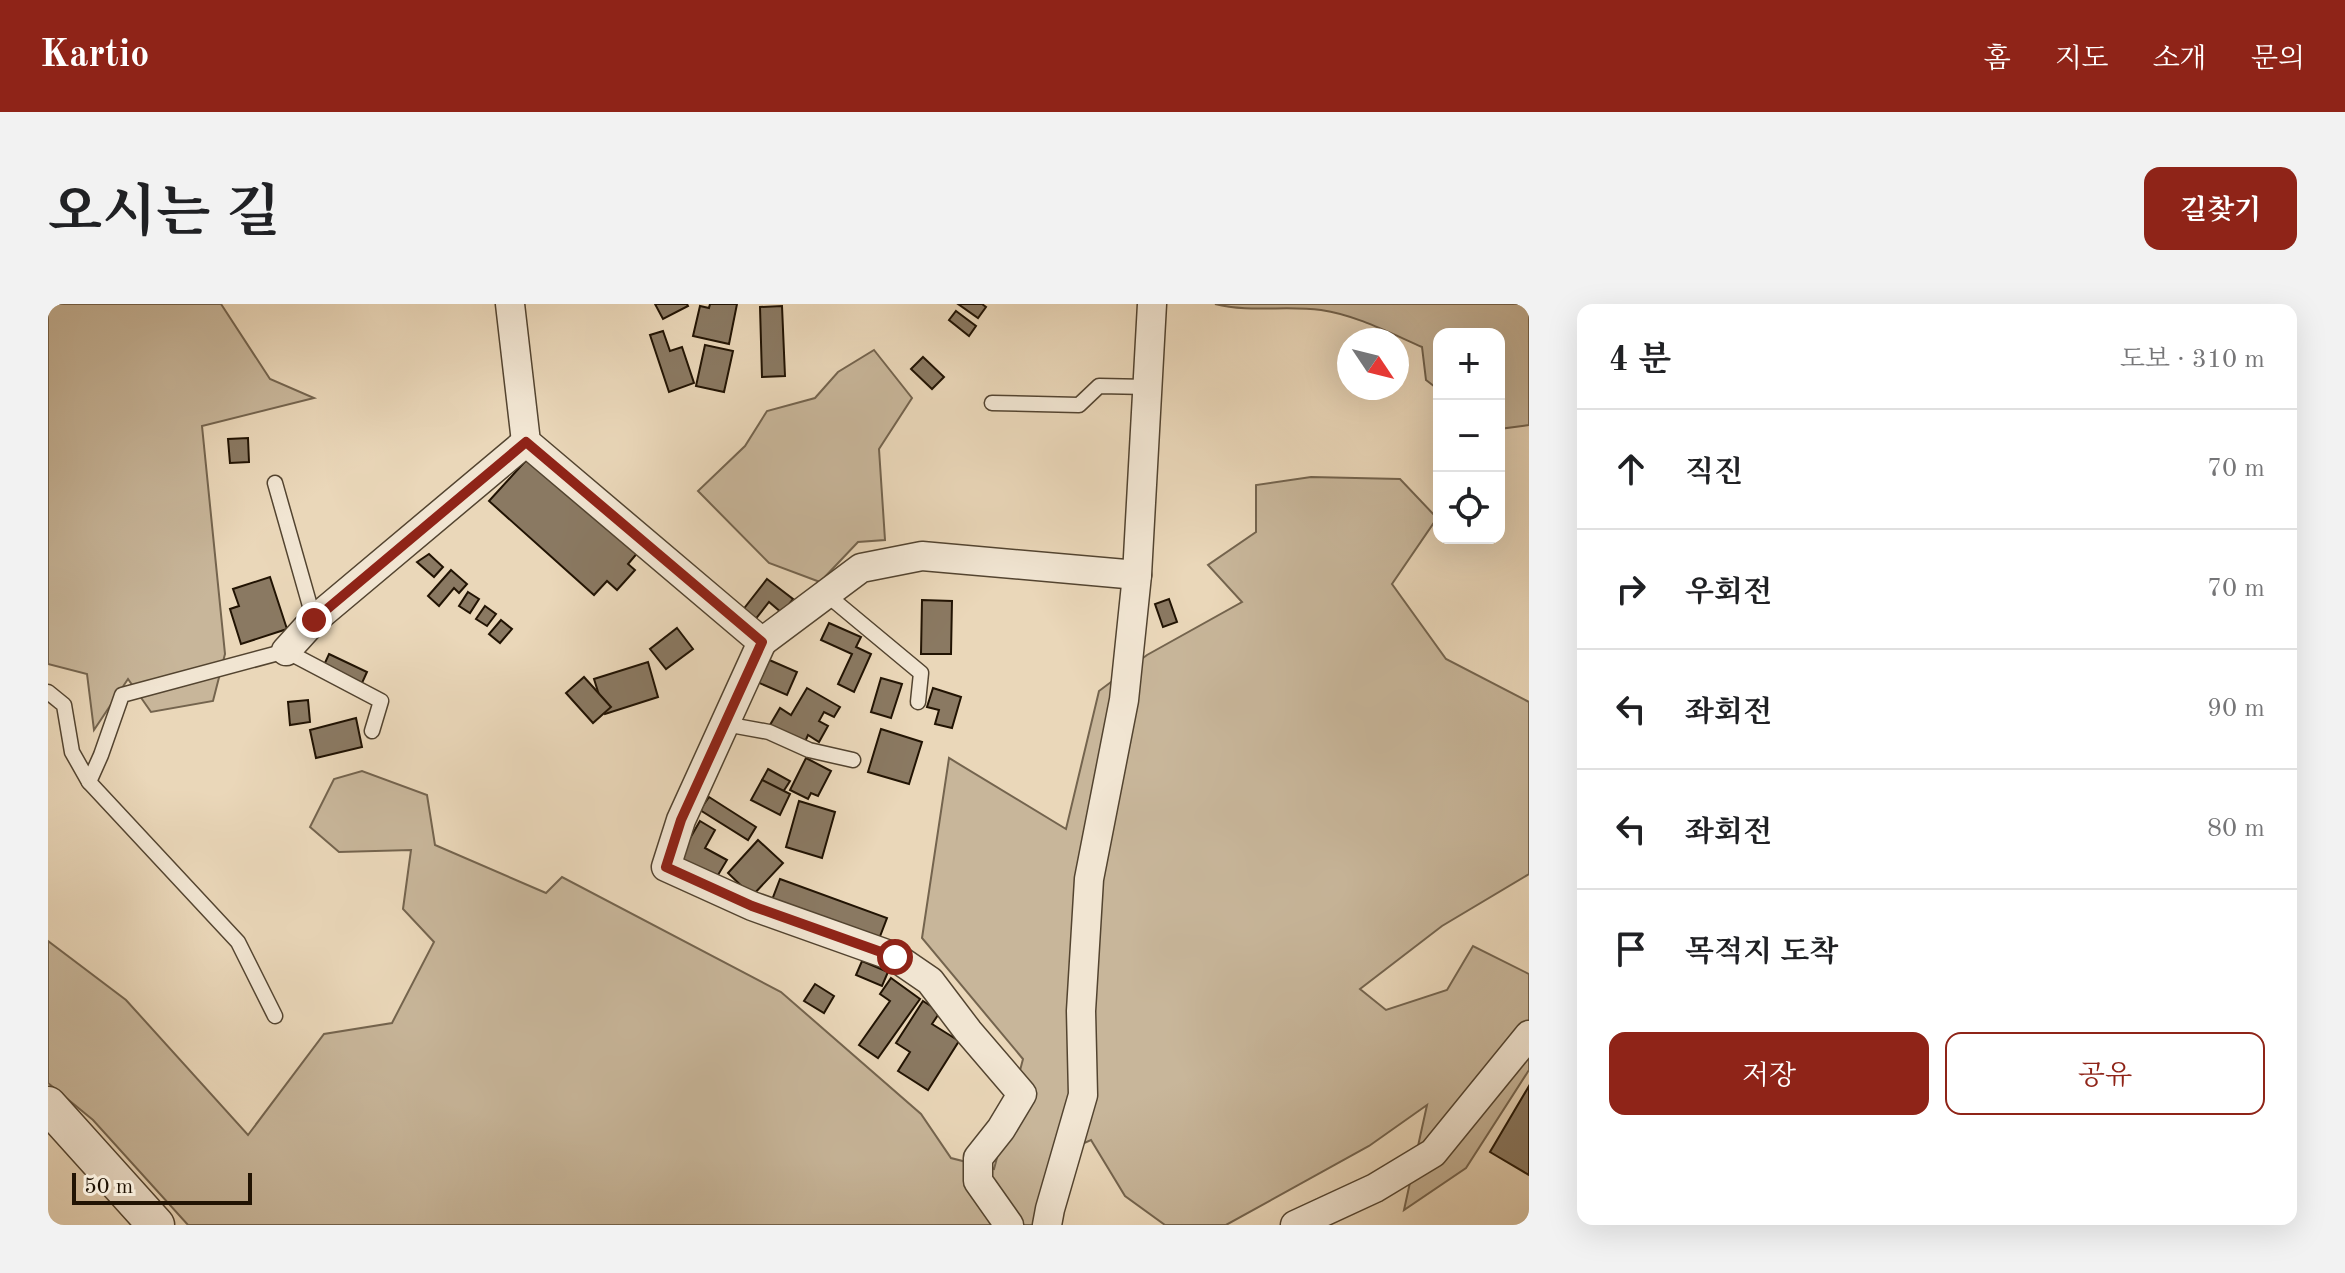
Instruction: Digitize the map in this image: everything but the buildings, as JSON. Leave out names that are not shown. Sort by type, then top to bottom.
[{"type":"street","points":[[510,304],[526,442],[762,642]]},
{"type":"street","points":[[1047,1225],[1083,1095],[1081,1011],[1089,879],[1124,700],[1137,575],[1152,304]]},
{"type":"street","points":[[286,651],[314,620],[526,442]]},
{"type":"street","points":[[1009,1225],[978,1181],[978,1158],[1001,1129],[1022,1094],[930,981],[895,957],[752,906],[666,867],[681,820],[762,642],[861,568],[922,556],[1137,575]]},
{"type":"street","points":[[1295,1225],[1375,1188],[1433,1153],[1529,1035]]},
{"type":"street","points":[[48,1105],[156,1225]]},
{"type":"lane","points":[[992,403],[1079,405],[1099,386],[1148,387]]},
{"type":"lane","points":[[275,483],[314,620]]},
{"type":"lane","points":[[826,594],[921,673],[918,702]]},
{"type":"lane","points":[[89,782],[122,695],[286,651],[381,701],[372,731]]},
{"type":"lane","points":[[48,692],[64,705],[72,752],[89,782],[238,942],[275,1016]]},
{"type":"lane","points":[[725,724],[769,732],[809,750],[853,760]]},
{"type":"shaded area","points":[[48,304],[221,304],[270,379],[314,398],[202,426],[225,654],[213,701],[151,712],[128,679],[94,730],[87,674],[48,664]]},
{"type":"shaded area","points":[[1215,304],[1529,304],[1529,425],[1505,428],[1505,328],[1433,328],[1433,385],[1426,380],[1422,347],[1409,341],[1409,328],[1380,328],[1321,310]]},
{"type":"shaded area","points":[[874,350],[912,398],[879,449],[885,540],[858,542],[820,582],[769,563],[698,491],[745,446],[767,411],[815,398],[838,372]]},
{"type":"shaded area","points":[[1311,477],[1400,479],[1433,514],[1433,524],[1392,584],[1446,659],[1529,702],[1529,874],[1442,926],[1360,989],[1386,1010],[1447,990],[1473,946],[1529,974],[1529,1070],[1466,1168],[1404,1210],[1427,1105],[1369,1146],[1226,1225],[1165,1225],[1125,1196],[1091,1140],[1075,1147],[1056,1225],[188,1225],[93,1120],[48,1083],[48,941],[126,1000],[248,1135],[324,1034],[392,1023],[434,942],[403,909],[411,850],[339,852],[310,827],[334,779],[362,771],[427,795],[435,845],[546,893],[562,877],[781,992],[921,1114],[951,1158],[994,1169],[1023,1059],[922,938],[949,758],[1066,829],[1099,691],[1147,655],[1242,602],[1208,565],[1256,532],[1256,485]]},
{"type":"route","points":[[314,620],[526,442],[762,642],[681,820],[666,867],[752,906],[895,957]]}]
